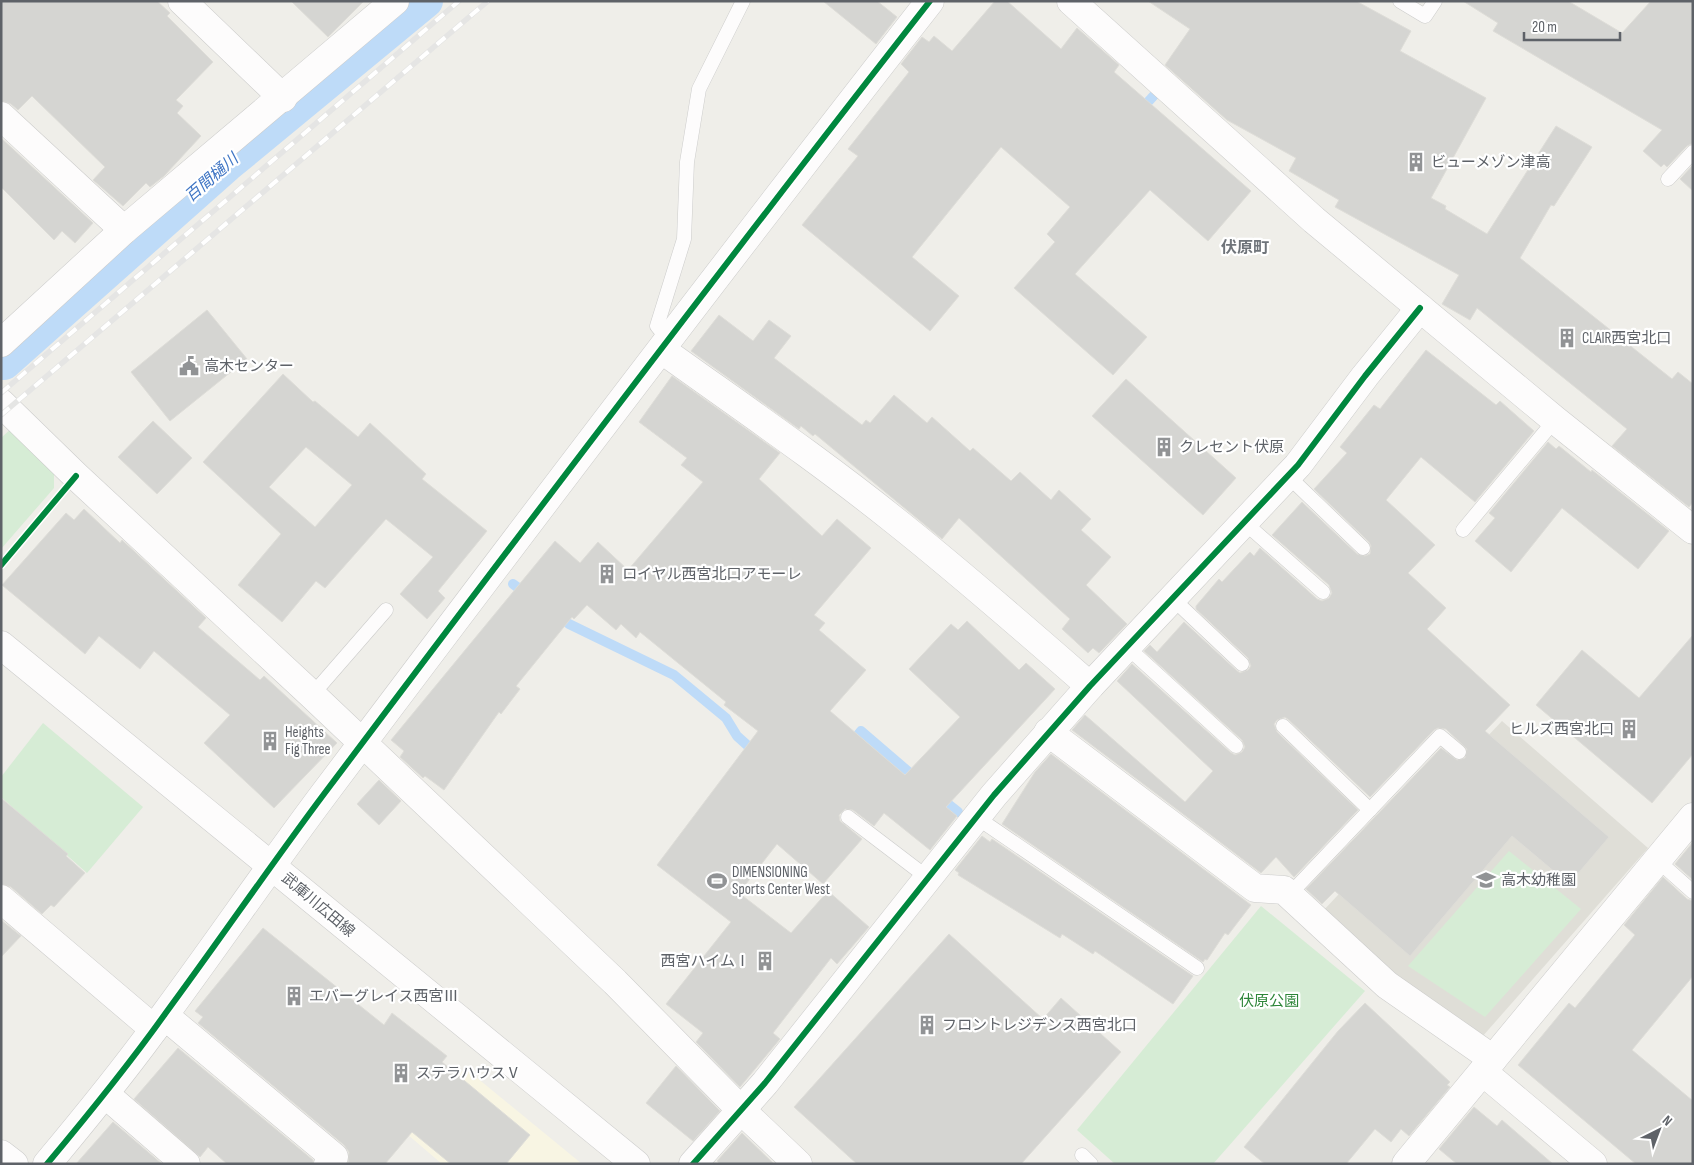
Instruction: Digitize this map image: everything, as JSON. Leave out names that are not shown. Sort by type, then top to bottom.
[{"type":"street","points":[[182,1],[283,98]]},
{"type":"street","points":[[1,343],[124,230],[283,98],[394,1]]},
{"type":"street","points":[[47,1164],[105,1094],[159,1022],[270,865],[362,743],[814,149],[930,1]]},
{"type":"street","points":[[1071,1],[1141,62],[1314,220],[1555,420],[1693,530]]},
{"type":"street","points":[[1,116],[124,230]]},
{"type":"street","points":[[693,1164],[764,1084],[976,817],[1048,732],[1288,476],[1420,308]]},
{"type":"street","points":[[665,345],[894,520],[982,592],[1090,686]]},
{"type":"street","points":[[1,403],[76,476],[312,695],[616,982],[741,1110],[798,1164]]},
{"type":"street","name":"武庫川広田線","points":[[1,645],[636,1164]]},
{"type":"street","points":[[1048,732],[1255,888],[1284,890],[1387,985],[1488,1066],[1593,1164]]},
{"type":"street","points":[[1406,1164],[1693,817]]},
{"type":"street","points":[[1,899],[334,1156],[328,1164]]},
{"type":"street","points":[[105,1094],[186,1164]]},
{"type":"street","points":[[1,1154],[14,1164]]},
{"type":"lane","points":[[665,345],[657,326],[684,240],[687,162],[699,89],[742,1]]},
{"type":"lane","points":[[1400,1],[1425,16],[1435,1]]},
{"type":"lane","points":[[1668,179],[1693,152]]},
{"type":"lane","points":[[1463,530],[1555,420]]},
{"type":"lane","points":[[1288,476],[1363,548]]},
{"type":"lane","points":[[1245,523],[1323,592]]},
{"type":"lane","points":[[1173,599],[1242,664]]},
{"type":"lane","points":[[312,695],[386,610]]},
{"type":"lane","points":[[1127,647],[1236,746]]},
{"type":"lane","points":[[1283,726],[1370,810]]},
{"type":"lane","points":[[1289,896],[1440,736],[1459,752]]},
{"type":"lane","points":[[848,817],[928,878]]},
{"type":"lane","points":[[976,817],[1196,968]]},
{"type":"lane","points":[[1657,860],[1693,892]]},
{"type":"shaded area","name":"高木幼稚園","points":[[1502,721],[1648,848],[1482,1037],[1388,972],[1322,912]]},
{"type":"shaded area","points":[[465,1068],[582,1164],[442,1164],[407,1134]]},
{"type":"green space","points":[[12,428],[54,467],[54,488],[1,549],[1,438]]},
{"type":"green space","points":[[43,723],[143,807],[87,873],[1,797],[1,777]]},
{"type":"green space","points":[[1509,851],[1581,909],[1485,1017],[1408,966]]},
{"type":"green space","name":"伏原公園","points":[[1261,906],[1365,991],[1213,1164],[1115,1164],[1077,1130]]},
{"type":"building","points":[[1,1],[157,1],[170,13],[167,16],[213,62],[176,100],[183,106],[177,113],[201,136],[164,176],[150,187],[146,183],[123,206],[93,180],[105,167],[32,96],[18,110],[11,104],[1,101]]},
{"type":"building","points":[[291,1],[364,1],[328,37]]},
{"type":"building","points":[[823,1],[877,1],[897,17],[876,44]]},
{"type":"building","points":[[995,1],[1007,1],[1061,49],[1077,28],[1119,65],[1114,72],[1251,191],[1208,241],[1150,190],[1075,274],[1147,337],[1113,375],[1014,288],[1055,242],[1047,234],[1070,207],[1001,147],[912,257],[959,296],[930,331],[802,225],[858,156],[848,149],[909,72],[901,64],[922,37],[929,42],[934,36],[952,51]]},
{"type":"building","points":[[1148,1],[1356,1],[1411,31],[1400,51],[1486,98],[1431,198],[1446,206],[1445,209],[1487,234],[1556,126],[1592,147],[1554,206],[1551,205],[1520,258],[1672,379],[1678,372],[1693,384],[1693,502],[1689,507],[1612,446],[1627,429],[1477,308],[1470,320],[1442,304],[1459,275],[1335,207],[1339,200],[1289,171],[1296,158],[1227,120],[1165,65],[1190,29]]},
{"type":"building","points":[[1463,1],[1568,1],[1622,33],[1651,1],[1693,1],[1693,143],[1687,146],[1667,167],[1664,164],[1661,167],[1643,151],[1662,130],[1493,31],[1498,23]]},
{"type":"building","points":[[1,138],[93,223],[75,243],[62,231],[54,240],[1,187]]},
{"type":"building","points":[[1693,165],[1693,191],[1680,179]]},
{"type":"building","name":"高木センター","points":[[207,310],[247,359],[170,421],[131,372]]},
{"type":"building","points":[[719,315],[753,341],[769,320],[791,336],[774,358],[862,425],[866,420],[870,423],[894,395],[927,423],[932,417],[970,451],[973,448],[1011,481],[1020,472],[1051,500],[1059,490],[1091,519],[1081,530],[1111,557],[1086,585],[1127,624],[1099,653],[1093,648],[1088,653],[1062,629],[1070,619],[959,518],[942,539],[815,434],[813,436],[801,426],[799,429],[691,351]]},
{"type":"building","points":[[1426,350],[1496,405],[1500,401],[1534,431],[1475,502],[1421,457],[1386,500],[1435,545],[1408,573],[1446,608],[1427,629],[1510,705],[1485,731],[1609,837],[1569,884],[1512,836],[1410,956],[1335,891],[1322,904],[1306,889],[1441,748],[1457,760],[1465,758],[1467,749],[1446,729],[1438,728],[1434,730],[1370,797],[1289,720],[1285,717],[1277,720],[1274,724],[1277,732],[1358,810],[1294,877],[1276,857],[1261,873],[1072,730],[1085,715],[1185,802],[1213,771],[1117,681],[1132,664],[1230,752],[1235,755],[1242,752],[1245,747],[1242,740],[1144,651],[1150,645],[1157,652],[1184,622],[1240,673],[1248,670],[1251,666],[1248,658],[1196,609],[1196,606],[1219,579],[1222,582],[1250,552],[1254,556],[1260,548],[1317,599],[1322,601],[1329,598],[1332,593],[1329,585],[1272,535],[1302,502],[1357,554],[1365,556],[1370,554],[1371,546],[1369,542],[1314,489],[1347,453],[1340,447],[1374,405],[1380,409]]},
{"type":"building","points":[[283,374],[313,402],[315,401],[358,437],[370,423],[426,474],[422,479],[487,531],[438,591],[445,598],[427,619],[400,594],[433,557],[386,519],[325,588],[316,581],[282,622],[238,585],[281,534],[203,462]],"holes":[[[306,447],[352,485],[315,527],[269,487]]]},
{"type":"building","points":[[672,376],[780,453],[759,479],[822,536],[837,519],[871,548],[814,615],[825,623],[819,630],[866,670],[830,711],[905,775],[960,717],[909,669],[951,624],[958,630],[967,621],[1019,670],[1026,663],[1055,689],[946,807],[957,816],[930,850],[884,813],[874,826],[853,810],[845,809],[839,815],[840,821],[862,839],[823,884],[777,844],[739,893],[791,933],[828,891],[869,927],[837,964],[831,958],[773,1033],[780,1039],[740,1087],[696,1042],[703,1033],[666,1004],[731,922],[657,865],[758,731],[724,705],[726,702],[640,632],[636,638],[621,624],[616,630],[587,605],[574,619],[572,617],[516,686],[520,689],[501,714],[499,712],[444,790],[425,776],[423,778],[400,757],[404,751],[391,740],[555,541],[580,563],[598,542],[628,570],[703,482],[681,465],[687,458],[639,422]]},
{"type":"building","name":"クレセント伏原","points":[[1126,379],[1236,478],[1203,515],[1092,416]]},
{"type":"building","points":[[153,421],[192,458],[157,494],[118,457]]},
{"type":"building","points":[[1548,442],[1556,449],[1559,446],[1591,472],[1592,470],[1669,531],[1638,569],[1562,508],[1511,572],[1475,541],[1495,518],[1489,513]]},
{"type":"building","points":[[84,509],[120,543],[122,540],[206,618],[198,627],[260,680],[264,676],[337,743],[274,808],[204,743],[230,715],[154,651],[140,669],[99,636],[85,654],[2,585],[66,513],[74,520]]},
{"type":"building","name":"ヒルズ西宮北口","points":[[1693,635],[1693,754],[1652,803],[1536,705],[1582,650],[1639,698]]},
{"type":"building","points":[[1051,754],[1251,905],[1228,935],[1225,933],[1207,960],[1205,959],[1203,962],[1002,824],[1035,772]]},
{"type":"building","points":[[379,780],[401,801],[379,825],[357,804]]},
{"type":"building","points":[[1,798],[68,854],[66,856],[85,873],[54,907],[51,905],[42,914],[11,887],[1,884]]},
{"type":"building","points":[[982,836],[990,842],[992,839],[1193,976],[1173,1004],[1095,951],[1093,954],[1062,934],[1060,938],[958,875],[959,873],[955,870]]},
{"type":"building","points":[[1693,842],[1693,880],[1675,864]]},
{"type":"building","points":[[1663,877],[1687,899],[1693,901],[1693,976],[1632,1050],[1693,1101],[1693,1164],[1636,1164],[1518,1065],[1569,1003],[1575,1008],[1635,935],[1624,925]]},
{"type":"building","points":[[1,920],[21,936],[1,957]]},
{"type":"building","points":[[263,928],[384,1025],[392,1013],[447,1056],[442,1062],[530,1135],[506,1164],[451,1164],[412,1132],[385,1164],[348,1164],[349,1152],[344,1145],[198,1023],[203,1017],[195,1011]]},
{"type":"building","name":"フロントレジデンス西宮北口","points":[[949,934],[1043,1019],[1061,998],[1121,1052],[1021,1164],[857,1164],[794,1107]]},
{"type":"building","points":[[1365,1003],[1450,1082],[1447,1085],[1450,1087],[1409,1136],[1401,1129],[1391,1142],[1375,1129],[1346,1164],[1265,1164],[1244,1147],[1338,1031]]},
{"type":"building","points":[[178,1048],[313,1160],[313,1164],[227,1164],[208,1147],[200,1157],[134,1099]]},
{"type":"building","points":[[676,1066],[720,1111],[693,1141],[646,1103]]},
{"type":"building","points":[[1474,1107],[1497,1126],[1502,1120],[1553,1164],[1457,1164],[1439,1149]]},
{"type":"building","points":[[113,1122],[162,1164],[76,1164]]},
{"type":"building","points":[[742,1133],[774,1164],[720,1164],[717,1161]]},
{"type":"waterway","name":"百間樋川","points":[[4,363],[227,165],[426,1]]},
{"type":"waterway","points":[[1139,112],[1157,92]]},
{"type":"waterway","points":[[513,584],[528,595]]},
{"type":"waterway","points":[[556,615],[569,624],[674,675],[726,718],[737,736],[757,754]]},
{"type":"waterway","points":[[850,745],[861,731],[918,780]]},
{"type":"waterway","points":[[939,797],[958,812]]},
{"type":"railway","points":[[1,393],[459,1]]},
{"type":"railway","points":[[1,415],[488,1]]},
{"type":"cycle path","points":[[47,1164],[137,1052],[304,821],[550,495],[930,1]]},
{"type":"cycle path","points":[[693,1164],[765,1083],[994,795],[1090,686],[1298,465],[1365,376],[1420,308]]},
{"type":"cycle path","points":[[1,565],[76,476]]},
{"type":"place","name":"ビューメゾン津高","points":[[1416,162]]},
{"type":"place","name":"CLAIR西宮北口","points":[[1567,338]]},
{"type":"place","name":"高木センター","points":[[189,366]]},
{"type":"place","name":"クレセント伏原","points":[[1164,447]]},
{"type":"place","name":"ロイヤル西宮北口アモーレ","points":[[607,574]]},
{"type":"place","name":"ヒルズ西宮北口","points":[[1629,729]]},
{"type":"place","name":"Heights Fig Three","points":[[270,741]]},
{"type":"place","name":"高木幼稚園","points":[[1486,880]]},
{"type":"place","name":"DIMENSIONING Sports Center West","points":[[717,881]]},
{"type":"place","name":"西宮ハイムⅠ","points":[[765,961]]},
{"type":"place","name":"エバーグレイス西宮Ⅲ","points":[[294,996]]},
{"type":"place","name":"フロントレジデンス西宮北口","points":[[927,1025]]},
{"type":"place","name":"ステラハウスⅤ","points":[[401,1073]]},
{"type":"district","name":"伏原町","points":[[1245,248]]}]
